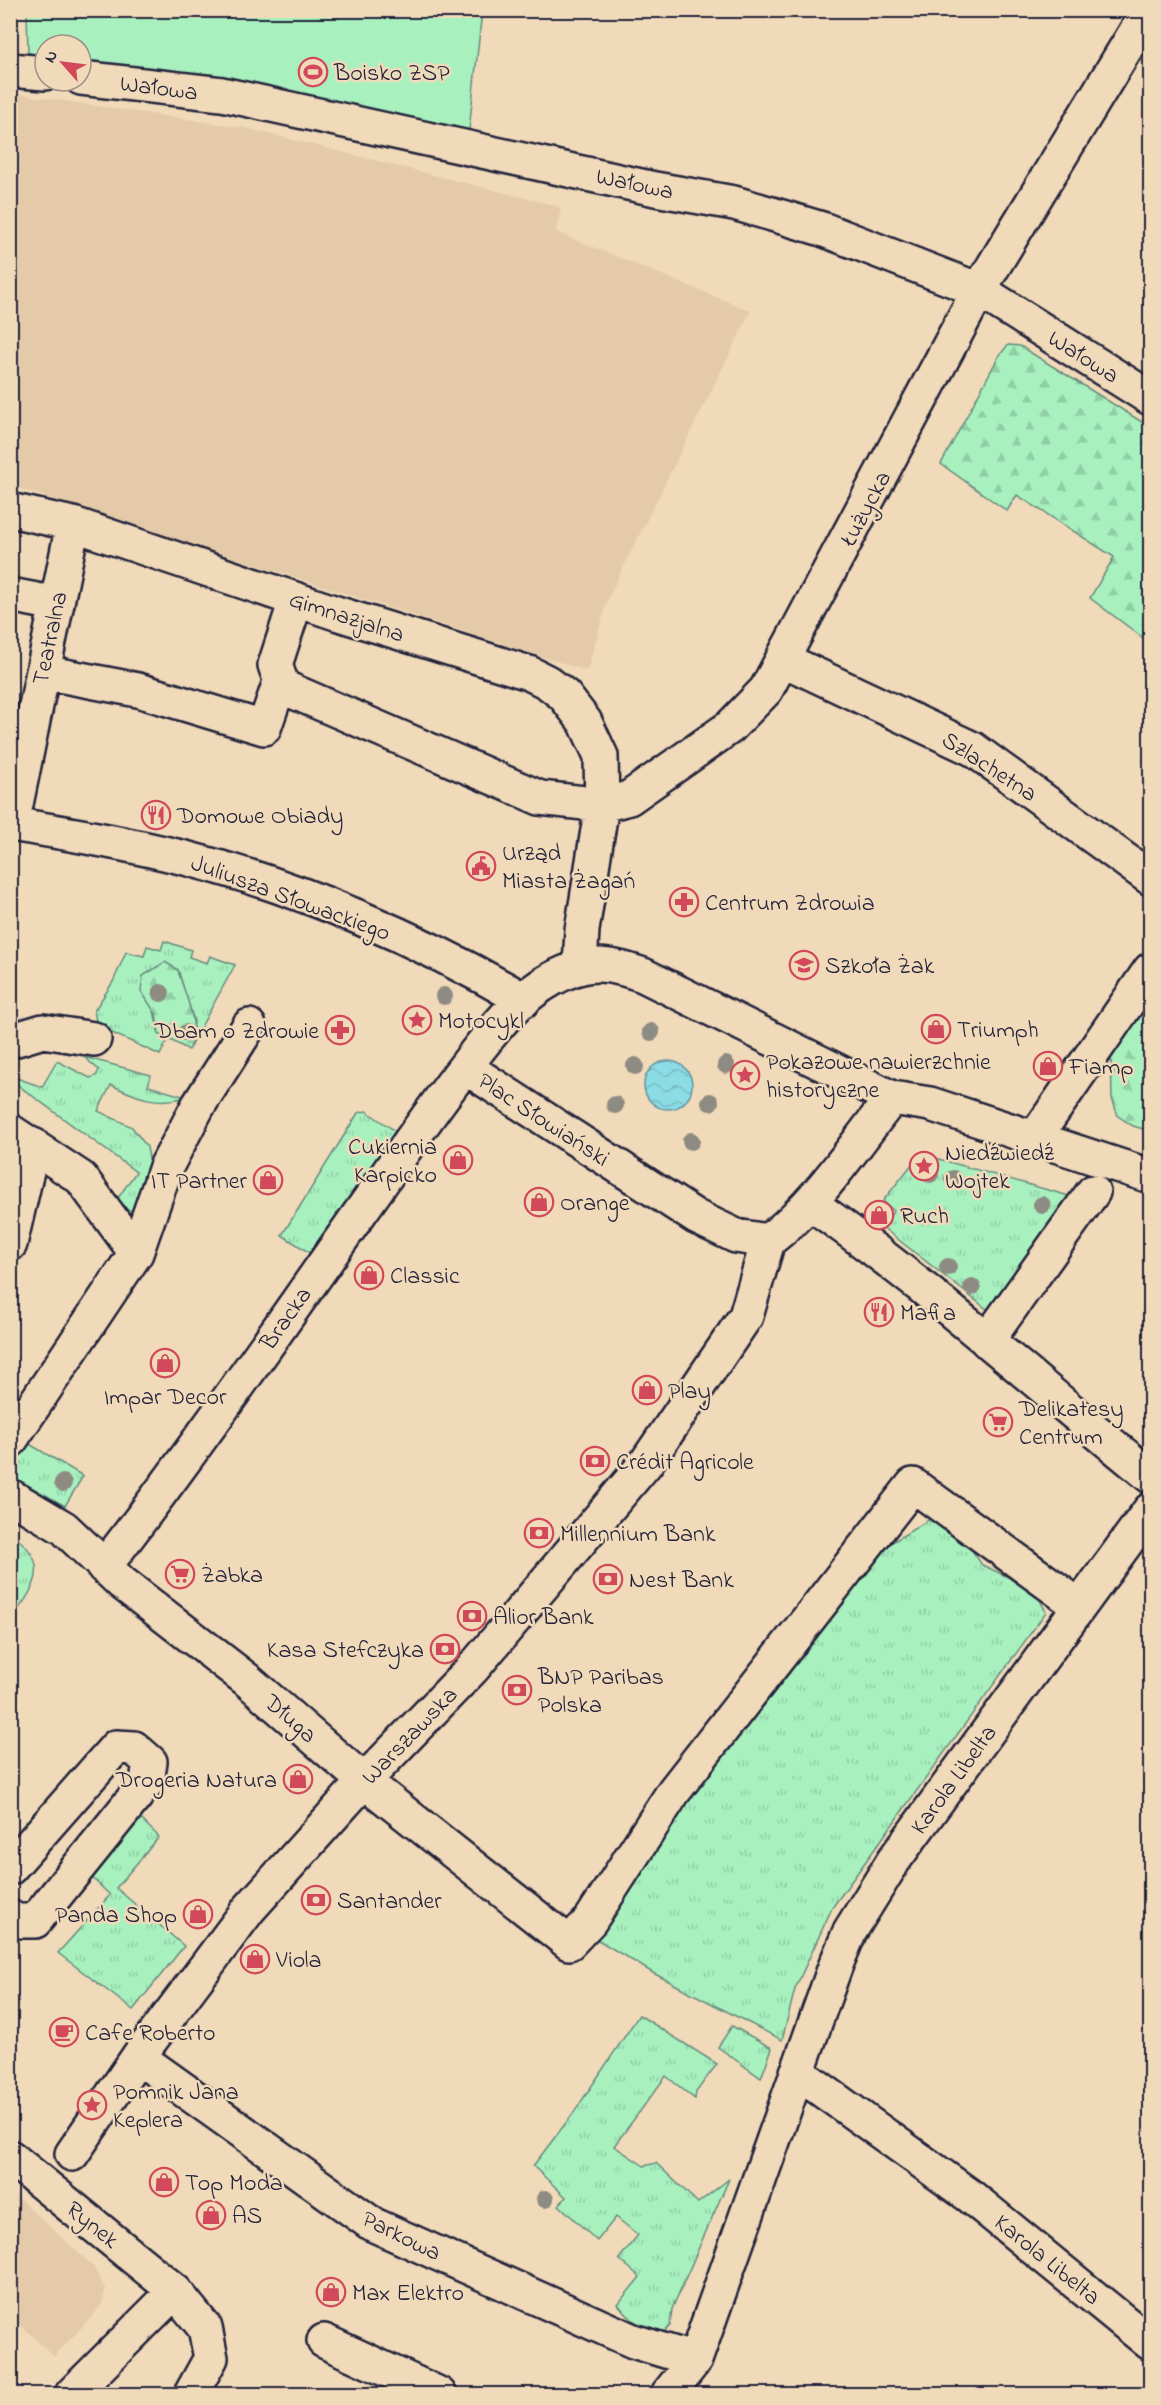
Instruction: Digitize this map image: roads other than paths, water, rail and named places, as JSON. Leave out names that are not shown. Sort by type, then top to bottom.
[{"type":"street","name":"Łużycka","points":[[602,805],[629,798],[730,727],[766,690],[979,290],[1149,10]]},
{"type":"street","points":[[10,70],[33,73]]},
{"type":"street","name":"Wałowa","points":[[93,79],[222,94],[655,189],[734,203],[822,229],[979,290],[1150,398]]},
{"type":"street","name":"Gimnazjalna","points":[[10,510],[73,524],[296,600],[529,673],[548,682],[575,706],[601,756],[602,805]]},
{"type":"street","name":"Teatralna","points":[[11,824],[73,524]]},
{"type":"street","points":[[10,595],[57,604]]},
{"type":"street","points":[[296,600],[275,665],[283,687],[540,798],[602,805],[582,930],[580,966]]},
{"type":"street","name":"Szlachetna","points":[[784,660],[973,749],[1150,878]]},
{"type":"street","points":[[42,672],[138,690],[264,728],[280,682]]},
{"type":"street","name":"Juliusza Słowackiego","points":[[11,824],[184,858],[255,879],[438,953],[524,1000]]},
{"type":"street","name":"Plac Słowiański","points":[[768,1241],[736,1236],[696,1216],[465,1067],[496,1027],[524,1000],[551,980],[580,966],[601,964],[643,975],[892,1098],[930,1104],[1150,1176]]},
{"type":"street","points":[[1034,1139],[1150,970]]},
{"type":"street","points":[[11,1437],[136,1253],[166,1167],[198,1106],[249,1026]]},
{"type":"street","points":[[10,1041],[43,1031],[94,1040]]},
{"type":"street","name":"Bracka","points":[[104,1567],[157,1499],[465,1067]]},
{"type":"street","points":[[768,1241],[790,1224],[810,1203],[892,1098]]},
{"type":"street","points":[[10,1245],[22,1138],[81,1178],[136,1253]]},
{"type":"street","points":[[987,1341],[1093,1192]]},
{"type":"street","points":[[810,1203],[846,1228],[987,1341],[1150,1476]]},
{"type":"street","name":"Warszawska","points":[[72,2154],[138,2057],[249,1910],[364,1781],[473,1668],[646,1463],[746,1316],[768,1241]]},
{"type":"street","name":"Długa","points":[[10,1496],[64,1528],[104,1567],[246,1679],[364,1781],[569,1943],[590,1921],[674,1791],[913,1485],[1078,1605]]},
{"type":"street","name":"Karola Libelta","points":[[668,2394],[695,2360],[835,1967],[870,1896],[1078,1605],[1150,1510]]},
{"type":"street","points":[[10,1868],[116,1747],[134,1748],[150,1762],[147,1782],[35,1921],[16,1921],[10,1917]]},
{"type":"street","name":"Parkowa","points":[[138,2057],[372,2224],[633,2341],[695,2360]]},
{"type":"street","name":"Karola Libelta","points":[[797,2072],[970,2196],[1150,2343]]},
{"type":"street","name":"Rynek","points":[[10,2157],[175,2291],[204,2328],[211,2358],[191,2394]]},
{"type":"street","points":[[72,2394],[175,2291]]},
{"type":"street","points":[[324,2341],[439,2394]]},
{"type":"water","points":[[668,1061],[685,1068],[692,1085],[685,1102],[668,1109],[651,1102],[644,1085],[651,1068]]},
{"type":"place","name":"Boisko ZSP","points":[[313,72]]},
{"type":"place","name":"Domowe Obiady","points":[[156,815]]},
{"type":"place","name":"Urząd Miasta Żagań","points":[[481,866]]},
{"type":"place","name":"Centrum Zdrowia","points":[[684,902]]},
{"type":"place","name":"Szkoła Żak","points":[[804,965]]},
{"type":"place","name":"Motocykl","points":[[417,1020]]},
{"type":"place","name":"Triumph","points":[[936,1029]]},
{"type":"place","name":"Dbam o Zdrowie","points":[[340,1030]]},
{"type":"place","name":"Fiamp","points":[[1048,1066]]},
{"type":"place","name":"Pokazowe nawierzchnie historyczne","points":[[745,1075]]},
{"type":"place","name":"Cukiernia Karpicko","points":[[458,1160]]},
{"type":"place","name":"Niedźwiedź Wojtek","points":[[924,1166]]},
{"type":"place","name":"IT Partner","points":[[268,1180]]},
{"type":"place","name":"Orange","points":[[539,1202]]},
{"type":"place","name":"Ruch","points":[[879,1215]]},
{"type":"place","name":"Classic","points":[[369,1275]]},
{"type":"place","name":"Mafia","points":[[879,1312]]},
{"type":"place","name":"Impar Decor","points":[[165,1363]]},
{"type":"place","name":"Play","points":[[647,1390]]},
{"type":"place","name":"Delikatesy Centrum","points":[[998,1422]]},
{"type":"place","name":"Crédit Agricole","points":[[595,1461]]},
{"type":"place","name":"Millennium Bank","points":[[539,1533]]},
{"type":"place","name":"Żabka","points":[[180,1574]]},
{"type":"place","name":"Nest Bank","points":[[608,1579]]},
{"type":"place","name":"Alior Bank","points":[[472,1616]]},
{"type":"place","name":"Kasa Stefczyka","points":[[445,1649]]},
{"type":"place","name":"BNP Paribas Polska","points":[[517,1690]]},
{"type":"place","name":"Drogeria Natura","points":[[298,1779]]},
{"type":"place","name":"Santander","points":[[316,1900]]},
{"type":"place","name":"Panda Shop","points":[[198,1914]]},
{"type":"place","name":"Viola","points":[[255,1959]]},
{"type":"place","name":"Cafe Roberto","points":[[64,2032]]},
{"type":"place","name":"Pomnik Jana Keplera","points":[[92,2105]]},
{"type":"place","name":"Top Moda","points":[[164,2182]]},
{"type":"place","name":"AS","points":[[211,2215]]},
{"type":"place","name":"Max Elektro","points":[[331,2292]]}]
